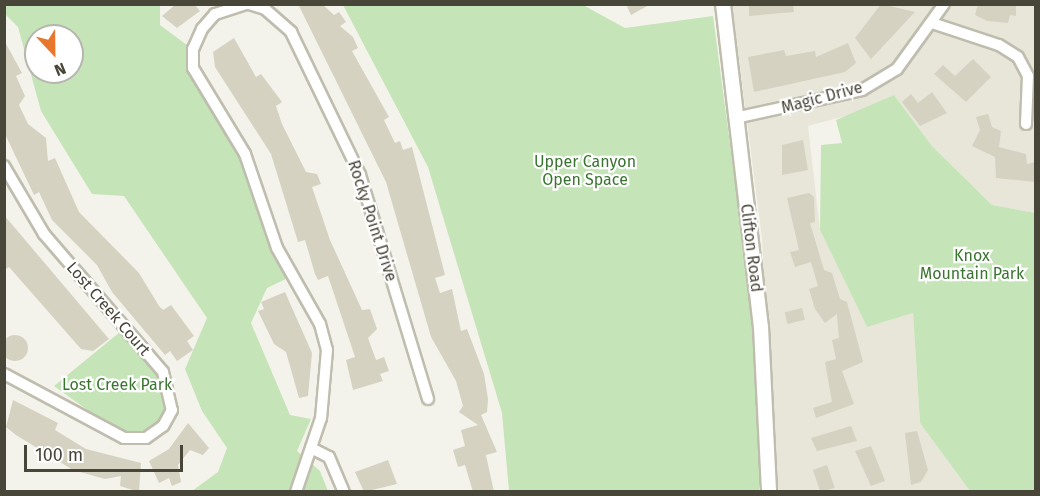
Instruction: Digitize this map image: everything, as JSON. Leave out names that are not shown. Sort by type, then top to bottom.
[{"type":"street","name":"Rocky Point Drive","points":[[296,492],[311,448],[327,380],[320,324],[277,248],[246,154],[193,68],[193,49],[202,29],[215,14],[248,4],[266,9],[291,32],[360,175],[428,399]]},
{"type":"street","name":"Clifton Road","points":[[723,4],[761,327],[769,492]]},
{"type":"street","name":"Magic Drive","points":[[735,118],[862,90],[897,69],[935,24],[944,4]]},
{"type":"street","points":[[935,24],[999,45],[1018,57],[1028,76],[1026,124]]},
{"type":"street","name":"Lost Creek Court","points":[[4,166],[44,234],[163,372],[174,404],[155,432],[124,438],[4,374]]},
{"type":"street","points":[[311,448],[329,457],[345,492]]},
{"type":"shaded area","points":[[732,5],[1035,5],[1035,213],[992,205],[932,146],[894,95],[860,112],[808,126],[820,230],[867,327],[913,313],[920,423],[970,491],[775,491],[762,238]]},
{"type":"green space","points":[[4,5],[160,5],[160,25],[191,48],[191,68],[244,155],[288,278],[267,288],[251,323],[290,415],[311,419],[297,451],[320,471],[328,491],[192,491],[218,472],[227,448],[202,411],[185,369],[207,318],[124,196],[92,194],[41,111],[34,84],[84,84],[84,24],[24,24],[24,49],[18,27],[5,14]]},
{"type":"green space","name":"Upper Canyon Open Space","points":[[343,5],[583,5],[625,28],[713,16],[754,325],[767,477],[759,480],[759,491],[509,491],[502,413],[428,167]]},
{"type":"green space","name":"Knox Mountain Park","points":[[894,95],[932,146],[992,205],[1035,213],[1035,491],[970,491],[920,423],[913,313],[867,327],[820,230],[821,145],[842,143],[836,120]]},
{"type":"green space","name":"Lost Creek Park","points":[[120,332],[163,382],[167,401],[161,420],[136,436],[117,431],[54,386]]},
{"type":"building","points":[[176,4],[194,4],[200,11],[177,28],[162,16]]},
{"type":"building","points":[[298,4],[322,4],[334,15],[339,12],[346,22],[340,26],[353,37],[358,48],[352,51],[389,117],[384,120],[395,143],[400,141],[403,150],[412,147],[445,275],[435,278],[440,293],[452,289],[461,331],[467,329],[484,374],[488,399],[487,412],[481,415],[497,452],[486,455],[494,492],[473,492],[465,465],[458,467],[453,450],[465,446],[461,430],[478,425],[459,412],[463,406],[456,381],[431,337],[386,182]]},
{"type":"building","points":[[626,4],[651,4],[631,15]]},
{"type":"building","points":[[749,4],[793,4],[794,12],[749,16]]},
{"type":"building","points":[[881,4],[915,12],[871,59],[855,38]]},
{"type":"building","points":[[978,4],[1016,5],[1016,16],[1010,15],[1008,23],[987,21],[975,15]]},
{"type":"building","points":[[234,38],[256,77],[261,74],[282,102],[276,106],[282,124],[306,172],[317,174],[321,184],[312,187],[330,240],[362,310],[370,309],[377,329],[368,338],[376,360],[384,357],[389,371],[380,374],[383,381],[353,390],[346,360],[355,357],[328,276],[318,280],[305,240],[298,242],[271,154],[215,67],[213,52]]},
{"type":"building","points":[[4,40],[22,73],[16,76],[25,96],[19,105],[28,124],[46,138],[48,161],[55,158],[79,212],[139,273],[159,306],[163,310],[171,305],[194,336],[187,341],[193,350],[177,361],[170,351],[165,355],[112,292],[97,265],[52,220],[39,192],[34,195],[4,132]]},
{"type":"building","points":[[848,43],[856,63],[845,72],[754,92],[748,57],[784,50],[786,56],[815,51],[816,57]]},
{"type":"building","points":[[973,59],[991,77],[966,102],[934,74],[943,65],[955,76]]},
{"type":"building","points":[[932,92],[947,113],[920,126],[902,102],[911,94],[918,103]]},
{"type":"building","points":[[988,114],[992,127],[1001,131],[999,147],[1026,154],[1027,164],[1035,162],[1035,182],[996,178],[995,157],[972,146],[980,130],[976,117]]},
{"type":"building","points":[[803,140],[808,170],[782,175],[782,145]]},
{"type":"building","points":[[809,193],[814,197],[815,222],[810,223],[824,270],[832,273],[840,299],[847,302],[863,362],[842,371],[854,404],[816,418],[813,408],[832,402],[825,362],[836,359],[832,340],[839,338],[837,314],[825,323],[815,309],[809,289],[818,286],[811,262],[795,267],[790,252],[799,250],[787,198]]},
{"type":"building","points":[[4,215],[109,339],[93,351],[81,349],[9,267],[4,270]]},
{"type":"building","points":[[285,292],[312,353],[308,396],[299,398],[286,352],[274,344],[258,311],[264,309],[261,302]]},
{"type":"building","points":[[802,308],[805,320],[787,324],[785,312]]},
{"type":"building","points":[[15,335],[24,339],[28,348],[24,357],[15,361],[6,357],[2,348],[6,339]]},
{"type":"building","points":[[13,400],[58,423],[55,430],[86,449],[141,463],[139,492],[120,486],[121,476],[105,479],[73,470],[16,435],[6,427]]},
{"type":"building","points":[[188,423],[209,448],[203,455],[190,450],[178,465],[181,482],[172,486],[169,478],[159,483],[149,461],[169,449]]},
{"type":"building","points":[[851,426],[857,441],[817,451],[811,438]]},
{"type":"building","points":[[917,431],[928,470],[921,482],[911,485],[905,433]]},
{"type":"building","points":[[871,446],[885,481],[871,486],[855,451]]},
{"type":"building","points":[[388,460],[397,484],[364,492],[355,472]]},
{"type":"building","points":[[827,465],[835,488],[820,492],[813,470]]}]
